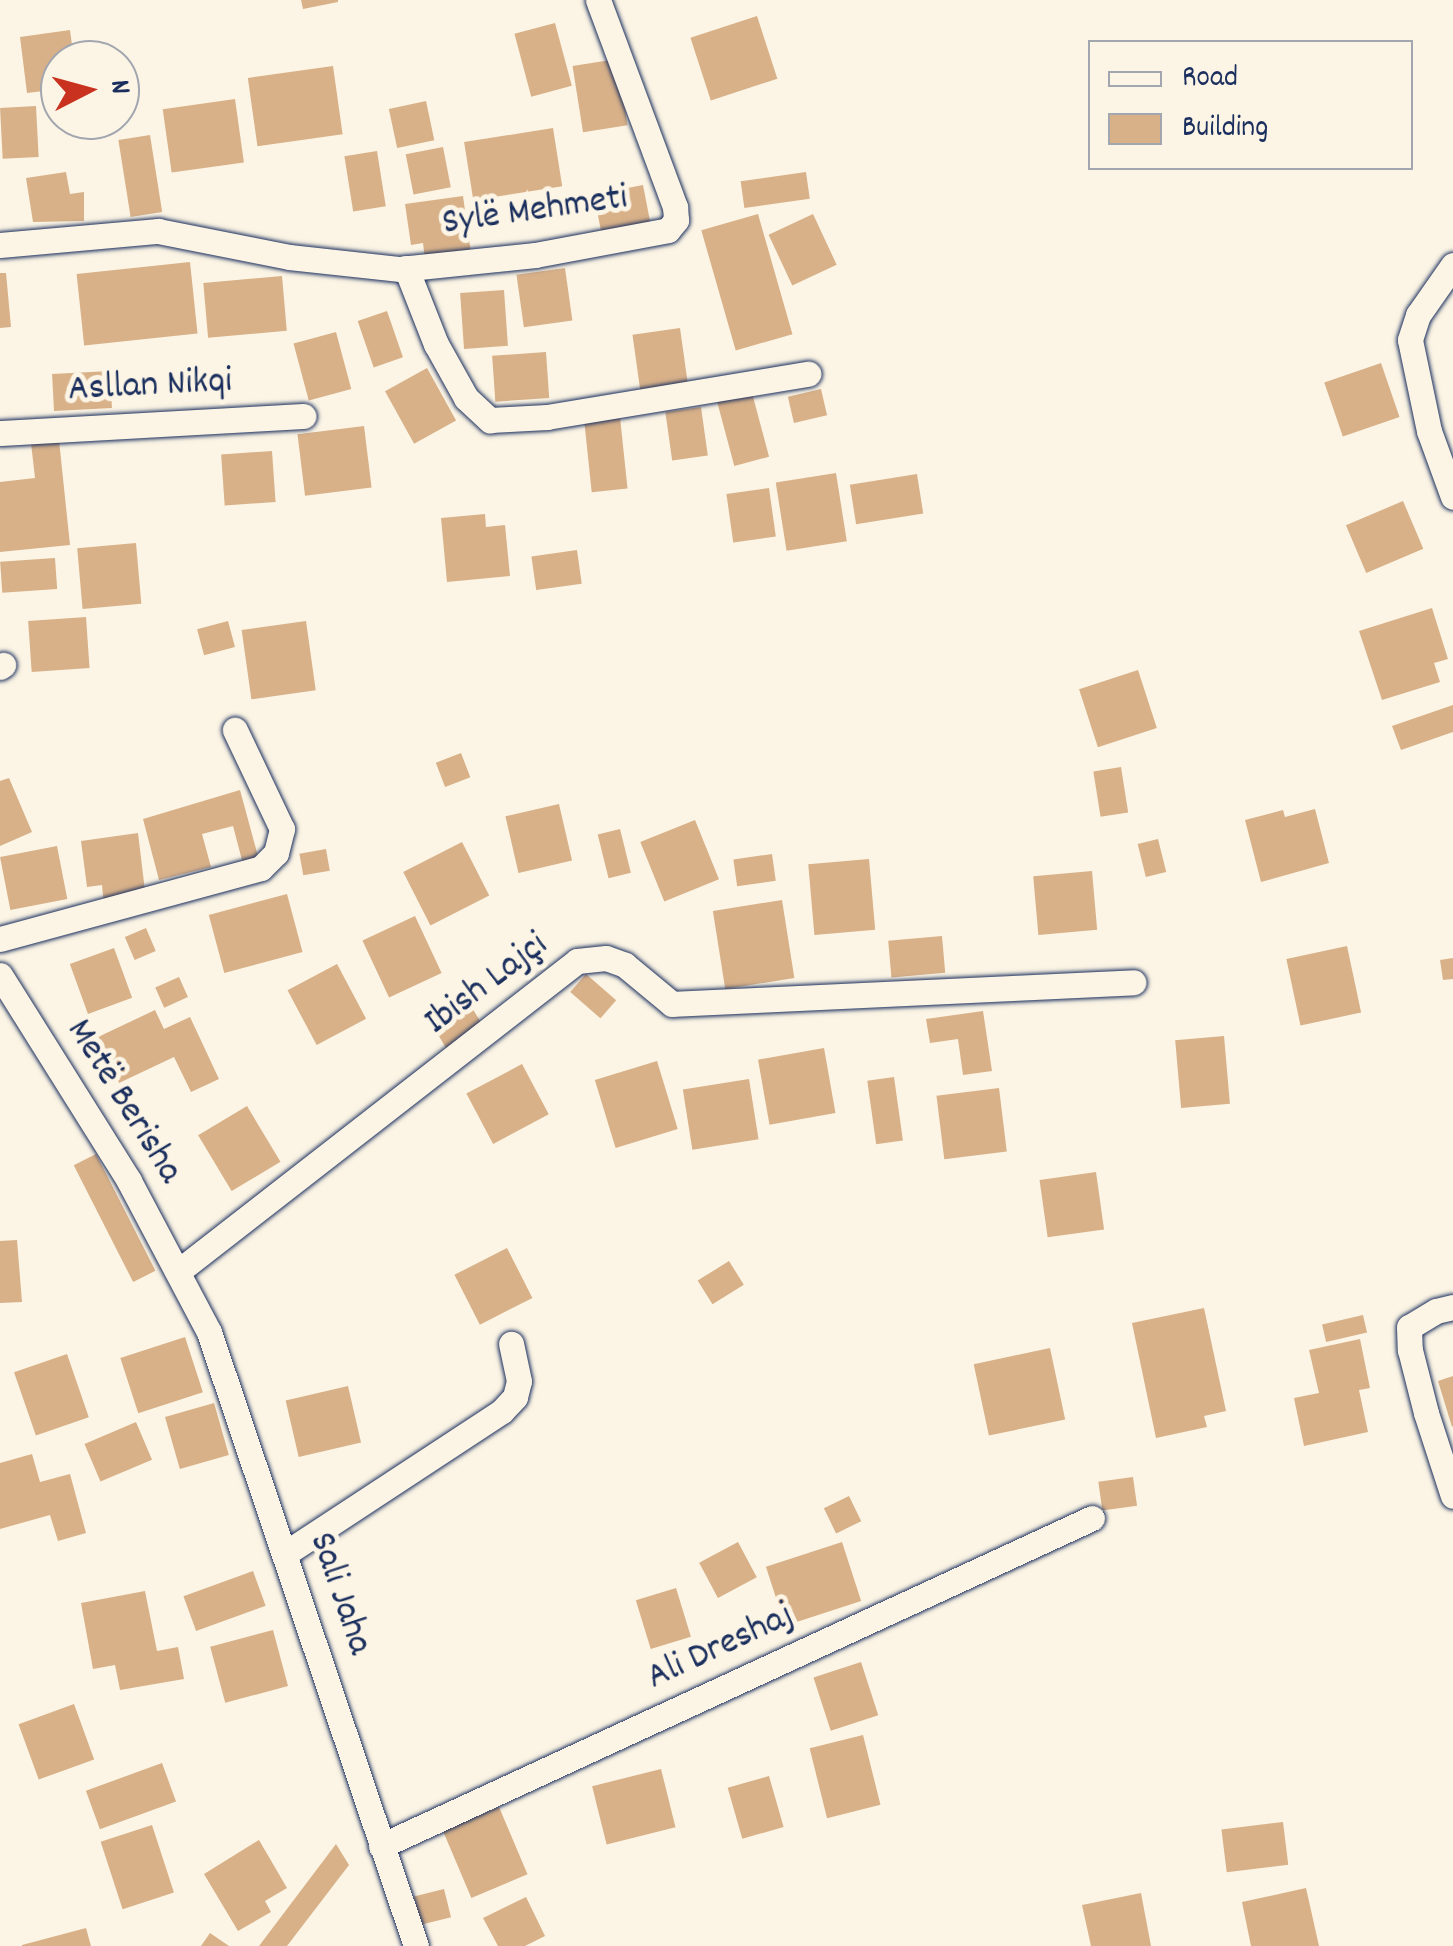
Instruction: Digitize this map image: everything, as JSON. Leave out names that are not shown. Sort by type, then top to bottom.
[{"type":"street","name":"Sylë Mehmeti","points":[[0,245],[158,231],[289,257],[406,268],[536,254],[668,230],[676,220],[598,0]]},
{"type":"street","points":[[1453,264],[1418,316],[1410,340],[1428,431],[1453,497]]},
{"type":"street","name":"Sylë Mehmeti","points":[[406,268],[436,344],[466,398],[490,420],[547,416],[808,374]]},
{"type":"street","name":"Asllan Nikqi","points":[[0,433],[304,416]]},
{"type":"street","points":[[0,939],[261,868],[276,853],[282,829],[235,730]]},
{"type":"street","name":"Ibish Lajçi","points":[[180,1270],[578,961],[606,958],[625,965],[656,995],[682,1004],[1132,982]]},
{"type":"street","name":"Metë Berisha","points":[[0,975],[180,1270]]},
{"type":"street","name":"Sali Jaha","points":[[180,1270],[209,1332],[416,1946]]},
{"type":"street","points":[[1453,1307],[1436,1310],[1409,1327],[1410,1350],[1426,1413],[1453,1496]]},
{"type":"street","points":[[286,1553],[502,1411],[515,1397],[519,1381],[510,1344]]},
{"type":"street","name":"Ali Dreshaj","points":[[382,1846],[1092,1518]]},
{"type":"building","points":[[301,0],[338,0],[338,2],[303,9]]},
{"type":"building","points":[[757,16],[777,79],[711,100],[690,38]]},
{"type":"building","points":[[555,23],[572,86],[531,97],[514,34]]},
{"type":"building","points":[[70,30],[71,40],[40,40],[40,91],[27,93],[20,37]]},
{"type":"building","points":[[617,59],[627,125],[583,132],[573,66]]},
{"type":"building","points":[[333,66],[343,134],[257,146],[248,78]]},
{"type":"building","points":[[235,99],[244,162],[172,173],[163,109]]},
{"type":"building","points":[[426,101],[434,140],[397,148],[389,109]]},
{"type":"building","points":[[36,106],[39,157],[3,159],[0,108]]},
{"type":"building","points":[[553,128],[562,186],[473,200],[464,142]]},
{"type":"building","points":[[150,135],[162,212],[131,217],[118,140],[140,140],[140,137]]},
{"type":"building","points":[[443,147],[451,187],[414,194],[406,154]]},
{"type":"building","points":[[377,151],[386,206],[353,211],[344,156]]},
{"type":"building","points":[[66,172],[70,194],[84,192],[84,221],[33,222],[26,178]]},
{"type":"building","points":[[806,172],[810,199],[744,208],[741,181]]},
{"type":"building","points":[[643,185],[651,225],[602,235],[594,195]]},
{"type":"building","points":[[463,196],[471,253],[425,259],[423,243],[411,245],[405,204]]},
{"type":"building","points":[[758,214],[792,334],[736,350],[701,230]]},
{"type":"building","points":[[813,214],[837,265],[792,285],[769,235]]},
{"type":"building","points":[[190,262],[198,334],[84,346],[77,274]]},
{"type":"building","points":[[565,268],[572,320],[524,327],[516,275]]},
{"type":"building","points":[[0,273],[6,273],[11,327],[0,328]]},
{"type":"building","points":[[282,276],[287,331],[208,338],[203,283]]},
{"type":"building","points":[[504,290],[508,346],[464,349],[460,293]]},
{"type":"building","points":[[387,311],[403,357],[374,367],[358,321]]},
{"type":"building","points":[[680,328],[688,384],[640,391],[632,335]]},
{"type":"building","points":[[336,332],[351,389],[309,400],[293,343]]},
{"type":"building","points":[[546,352],[549,398],[495,402],[492,356]]},
{"type":"building","points":[[1381,363],[1400,417],[1343,436],[1324,383]]},
{"type":"building","points":[[427,368],[456,420],[414,444],[385,391]]},
{"type":"building","points":[[110,371],[112,408],[54,411],[52,374]]},
{"type":"building","points":[[821,389],[827,415],[794,423],[788,397]]},
{"type":"building","points":[[752,393],[769,457],[734,466],[717,402]]},
{"type":"building","points":[[701,407],[708,456],[672,461],[665,412]]},
{"type":"building","points":[[620,417],[628,489],[592,492],[584,421]]},
{"type":"building","points":[[364,426],[372,488],[305,496],[297,434]]},
{"type":"building","points":[[59,440],[70,545],[0,552],[0,482],[35,478],[31,443]]},
{"type":"building","points":[[272,451],[276,502],[225,505],[221,455]]},
{"type":"building","points":[[836,473],[847,541],[787,551],[776,483]]},
{"type":"building","points":[[917,474],[923,514],[856,524],[850,485]]},
{"type":"building","points":[[769,488],[776,537],[733,543],[726,494]]},
{"type":"building","points":[[1403,501],[1423,549],[1366,573],[1346,525]]},
{"type":"building","points":[[485,514],[486,527],[505,525],[510,576],[447,582],[441,518]]},
{"type":"building","points":[[136,543],[141,604],[83,609],[77,548]]},
{"type":"building","points":[[577,550],[582,584],[536,590],[531,556]]},
{"type":"building","points":[[55,558],[57,589],[2,593],[0,562]]},
{"type":"building","points":[[1432,608],[1448,659],[1434,663],[1440,682],[1382,700],[1359,631]]},
{"type":"building","points":[[86,617],[90,668],[32,672],[28,621]]},
{"type":"building","points":[[228,621],[235,647],[204,655],[197,629]]},
{"type":"building","points":[[306,621],[316,690],[251,699],[242,630]]},
{"type":"building","points":[[1138,670],[1157,728],[1098,747],[1079,689]]},
{"type":"building","points":[[1453,705],[1453,732],[1401,750],[1392,726]]},
{"type":"building","points":[[461,753],[470,777],[445,787],[436,763]]},
{"type":"building","points":[[1121,767],[1128,812],[1101,817],[1093,771]]},
{"type":"building","points":[[9,778],[32,832],[0,846],[0,781]]},
{"type":"building","points":[[240,790],[259,860],[243,864],[233,826],[202,834],[211,867],[159,880],[143,819]]},
{"type":"building","points":[[559,804],[572,861],[518,873],[505,816]]},
{"type":"building","points":[[1315,809],[1329,863],[1261,882],[1245,820],[1283,810],[1285,817]]},
{"type":"building","points":[[695,820],[719,879],[664,901],[640,842]]},
{"type":"building","points":[[620,829],[631,873],[609,878],[598,835]]},
{"type":"building","points":[[138,833],[146,899],[104,905],[102,885],[87,887],[81,841]]},
{"type":"building","points":[[1158,839],[1166,872],[1146,877],[1138,844]]},
{"type":"building","points":[[462,842],[489,895],[430,925],[403,872]]},
{"type":"building","points":[[57,846],[67,899],[10,910],[0,857]]},
{"type":"building","points":[[326,849],[330,871],[303,875],[299,854]]},
{"type":"building","points":[[772,854],[776,881],[737,886],[733,859]]},
{"type":"building","points":[[869,859],[875,930],[814,935],[808,864]]},
{"type":"building","points":[[1092,871],[1097,930],[1038,935],[1033,876]]},
{"type":"building","points":[[287,894],[303,952],[224,973],[209,915]]},
{"type":"building","points":[[782,900],[794,978],[725,989],[713,911]]},
{"type":"building","points":[[415,916],[442,973],[389,998],[362,941]]},
{"type":"building","points":[[146,928],[156,951],[135,960],[125,937]]},
{"type":"building","points":[[942,936],[945,973],[891,978],[888,941]]},
{"type":"building","points":[[1347,946],[1361,1013],[1300,1025],[1286,959]]},
{"type":"building","points":[[114,948],[132,998],[88,1014],[70,964]]},
{"type":"building","points":[[1453,958],[1453,979],[1443,980],[1440,960]]},
{"type":"building","points":[[337,964],[366,1019],[317,1045],[288,990]]},
{"type":"building","points":[[586,974],[616,1000],[600,1018],[570,992]]},
{"type":"building","points":[[179,977],[188,997],[164,1008],[155,988]]},
{"type":"building","points":[[468,1001],[483,1026],[446,1048],[431,1023]]},
{"type":"building","points":[[155,1010],[164,1029],[190,1017],[219,1079],[191,1092],[174,1057],[119,1083],[98,1037]]},
{"type":"building","points":[[983,1011],[992,1071],[963,1075],[958,1039],[930,1043],[926,1019]]},
{"type":"building","points":[[1224,1036],[1230,1104],[1181,1108],[1175,1040]]},
{"type":"building","points":[[824,1048],[835,1113],[769,1125],[758,1060]]},
{"type":"building","points":[[657,1061],[678,1129],[616,1148],[595,1080]]},
{"type":"building","points":[[522,1064],[549,1114],[493,1144],[466,1094]]},
{"type":"building","points":[[894,1077],[903,1140],[876,1144],[867,1081]]},
{"type":"building","points":[[749,1079],[759,1139],[692,1150],[683,1089]]},
{"type":"building","points":[[999,1088],[1007,1152],[944,1159],[936,1096]]},
{"type":"building","points":[[247,1106],[280,1162],[232,1191],[198,1135]]},
{"type":"building","points":[[96,1154],[155,1271],[133,1282],[74,1165]]},
{"type":"building","points":[[1096,1172],[1104,1229],[1048,1237],[1040,1180]]},
{"type":"building","points":[[17,1240],[22,1302],[0,1303],[0,1241]]},
{"type":"building","points":[[507,1248],[532,1298],[480,1325],[454,1275]]},
{"type":"building","points":[[729,1261],[744,1285],[712,1304],[698,1281]]},
{"type":"building","points":[[1204,1308],[1226,1411],[1204,1416],[1207,1427],[1156,1438],[1132,1323]]},
{"type":"building","points":[[1363,1315],[1367,1333],[1326,1342],[1322,1324]]},
{"type":"building","points":[[185,1337],[203,1392],[138,1413],[120,1358]]},
{"type":"building","points":[[1360,1339],[1370,1388],[1359,1390],[1368,1432],[1304,1446],[1294,1398],[1319,1393],[1309,1350]]},
{"type":"building","points":[[1050,1348],[1065,1419],[989,1436],[974,1364]]},
{"type":"building","points":[[67,1354],[89,1417],[36,1436],[14,1372]]},
{"type":"building","points":[[1453,1376],[1453,1426],[1452,1427],[1438,1381]]},
{"type":"building","points":[[348,1386],[361,1443],[299,1457],[286,1400]]},
{"type":"building","points":[[214,1403],[229,1455],[180,1469],[165,1417]]},
{"type":"building","points":[[136,1422],[152,1460],[100,1482],[84,1444]]},
{"type":"building","points":[[32,1454],[40,1482],[70,1474],[86,1533],[58,1541],[50,1515],[0,1529],[0,1463]]},
{"type":"building","points":[[1133,1477],[1137,1506],[1102,1511],[1098,1482]]},
{"type":"building","points":[[849,1496],[861,1521],[836,1533],[824,1508]]},
{"type":"building","points":[[738,1542],[757,1577],[718,1598],[699,1563]]},
{"type":"building","points":[[842,1542],[861,1601],[785,1626],[766,1567]]},
{"type":"building","points":[[253,1571],[266,1606],[196,1631],[183,1596]]},
{"type":"building","points":[[676,1588],[691,1637],[651,1649],[636,1600]]},
{"type":"building","points":[[145,1591],[157,1651],[178,1647],[184,1679],[120,1690],[115,1665],[93,1669],[81,1603]]},
{"type":"building","points":[[273,1630],[288,1686],[225,1703],[210,1647]]},
{"type":"building","points":[[861,1662],[878,1715],[831,1731],[813,1677]]},
{"type":"building","points":[[74,1704],[94,1759],[39,1780],[19,1724]]},
{"type":"building","points":[[863,1735],[880,1805],[827,1818],[810,1748]]},
{"type":"building","points":[[162,1763],[176,1802],[100,1829],[86,1791]]},
{"type":"building","points":[[661,1769],[676,1827],[607,1844],[592,1786]]},
{"type":"building","points":[[769,1776],[784,1827],[742,1839],[728,1788]]},
{"type":"building","points":[[499,1807],[528,1874],[471,1898],[443,1831]]},
{"type":"building","points":[[1283,1822],[1288,1865],[1227,1872],[1221,1830]]},
{"type":"building","points":[[152,1825],[174,1893],[123,1909],[101,1842]]},
{"type":"building","points":[[259,1840],[287,1888],[265,1901],[271,1912],[238,1931],[204,1874]]},
{"type":"building","points":[[336,1844],[349,1865],[287,1946],[259,1946]]},
{"type":"building","points":[[1306,1888],[1319,1946],[1251,1946],[1242,1902]]},
{"type":"building","points":[[444,1889],[451,1917],[421,1925],[414,1896]]},
{"type":"building","points":[[1141,1893],[1151,1946],[1091,1946],[1082,1905]]},
{"type":"building","points":[[526,1897],[545,1936],[525,1946],[498,1946],[483,1918]]},
{"type":"building","points":[[86,1928],[91,1946],[22,1946],[22,1945]]},
{"type":"building","points":[[210,1933],[229,1946],[201,1946]]}]
